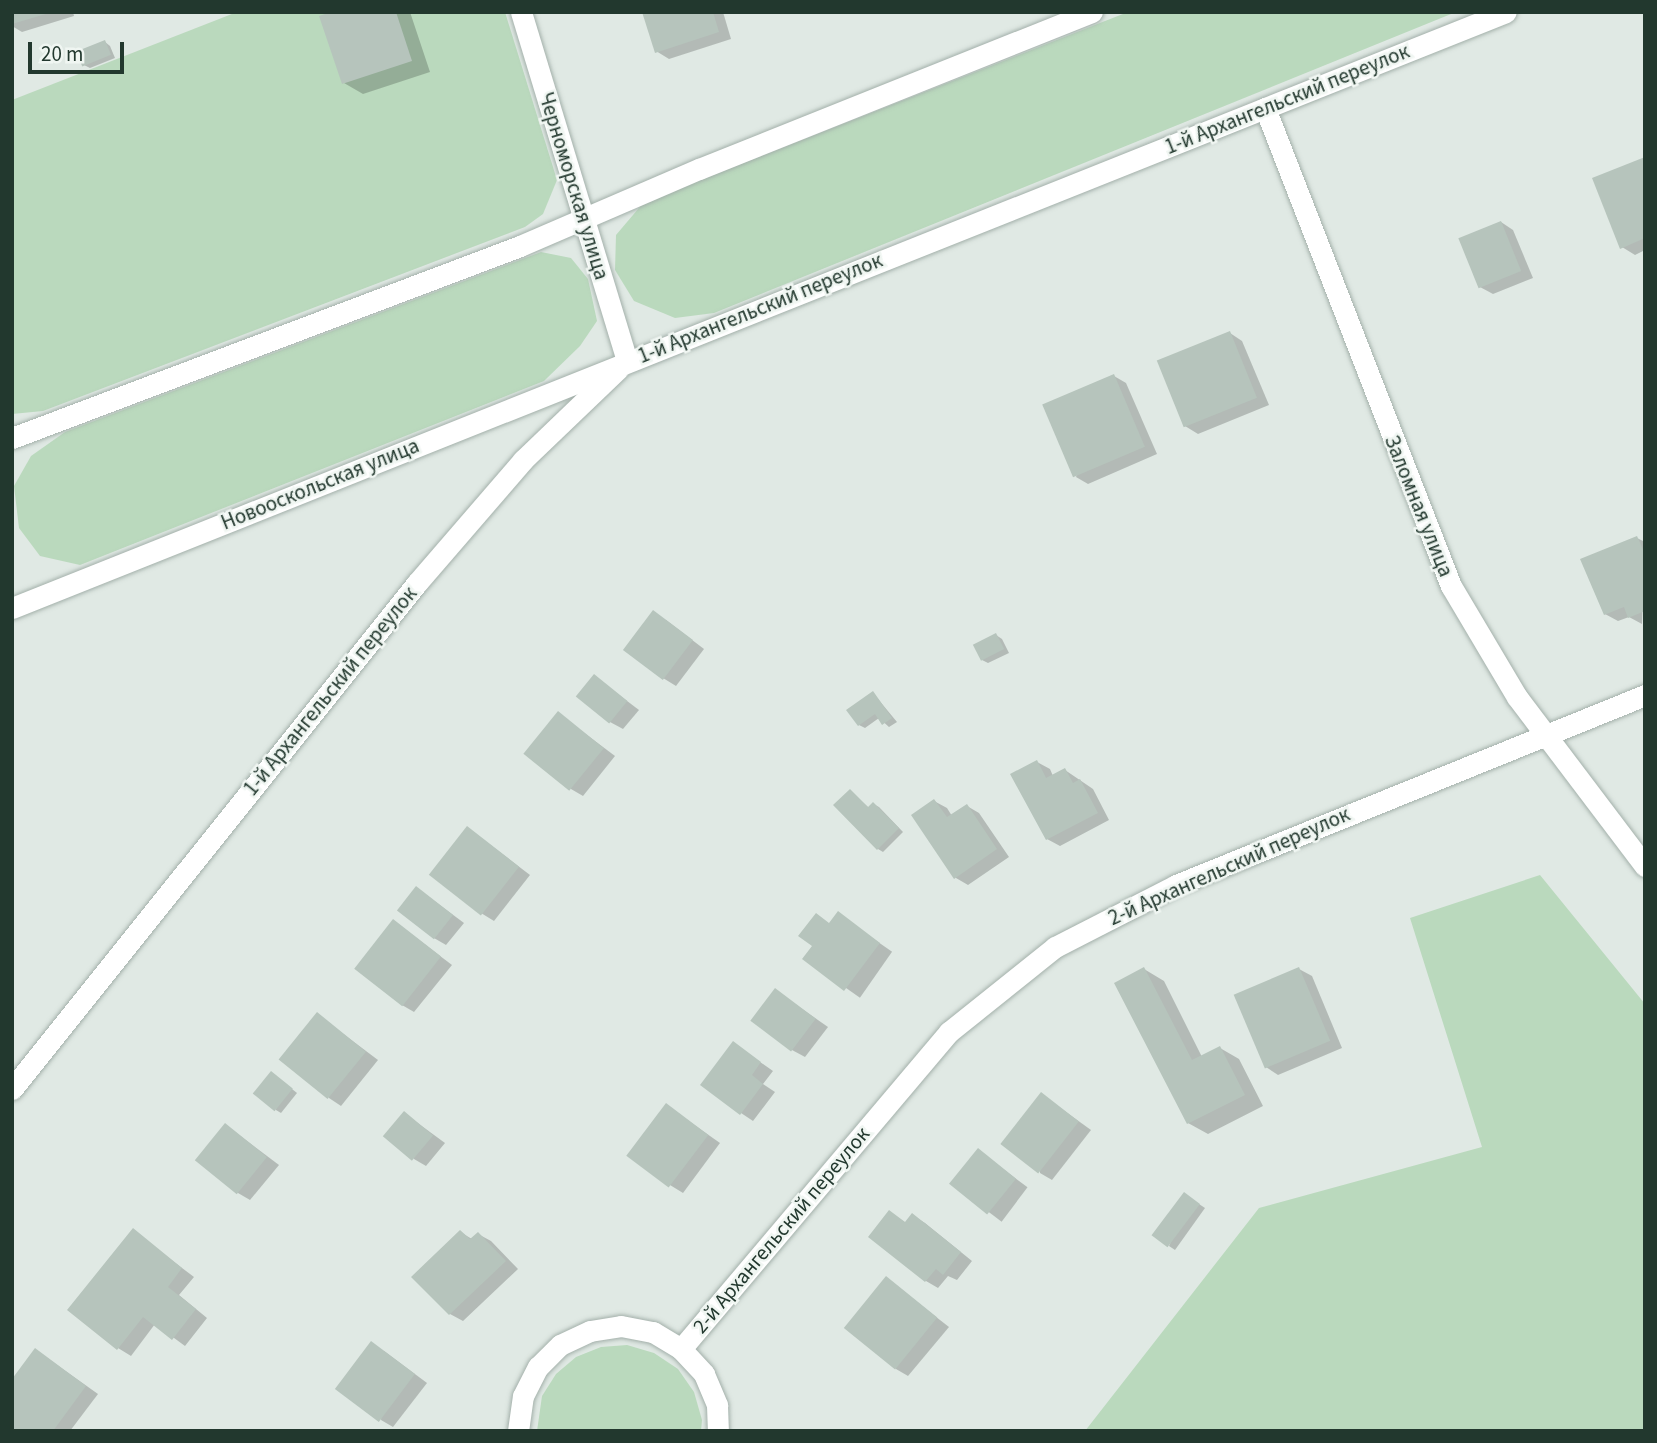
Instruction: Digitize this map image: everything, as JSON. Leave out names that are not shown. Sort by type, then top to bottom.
[{"type":"street","name":"Черноморская улица","points":[[521,12],[627,360]]},
{"type":"street","points":[[12,438],[584,220],[699,169],[1092,12]]},
{"type":"street","name":"1-й Архангельский переулок","points":[[12,1089],[417,583],[523,460],[627,360],[1506,12]]},
{"type":"street","name":"Заломная улица","points":[[1265,108],[1451,586],[1492,660],[1645,866]]},
{"type":"street","name":"Новооскольская улица","points":[[12,608],[627,360]]},
{"type":"street","name":"2-й Архангельский переулок","points":[[681,1349],[949,1032],[1055,947],[1176,885],[1545,733],[1645,695]]},
{"type":"street","points":[[519,1431],[523,1396],[538,1367],[561,1345],[590,1331],[621,1326],[653,1332],[681,1349],[704,1374],[717,1405],[718,1431]]},
{"type":"green space","points":[[237,12],[505,12],[557,180],[543,214],[525,227],[43,411],[12,414],[12,100]]},
{"type":"green space","points":[[1128,12],[1456,12],[714,313],[675,318],[634,301],[615,270],[616,235],[644,202]]},
{"type":"green space","points":[[541,252],[571,258],[588,279],[597,321],[580,346],[544,381],[80,565],[40,556],[19,528],[14,486],[31,456],[65,432]]},
{"type":"green space","points":[[1540,875],[1645,1004],[1645,1431],[1085,1431],[1259,1208],[1482,1147],[1410,918]]},
{"type":"green space","points":[[627,1345],[654,1353],[678,1369],[694,1392],[702,1420],[701,1431],[537,1431],[542,1396],[556,1374],[576,1357],[601,1347]]},
{"type":"building","points":[[12,12],[49,12],[49,13],[12,24]]},
{"type":"building","points":[[331,12],[396,12],[412,61],[342,84],[319,16]]},
{"type":"building","points":[[642,12],[713,12],[719,32],[655,53]]},
{"type":"building","points":[[105,40],[111,55],[82,66],[76,52]]},
{"type":"building","points":[[1645,157],[1645,238],[1620,249],[1592,178]]},
{"type":"building","points":[[1501,221],[1521,271],[1479,288],[1458,238]]},
{"type":"building","points":[[1230,331],[1257,398],[1184,427],[1157,361]]},
{"type":"building","points":[[1114,374],[1145,447],[1073,477],[1042,404]]},
{"type":"building","points":[[1637,536],[1645,554],[1645,611],[1628,618],[1624,607],[1604,615],[1580,559]]},
{"type":"building","points":[[653,610],[693,640],[663,680],[623,650]]},
{"type":"building","points":[[996,633],[1004,649],[981,661],[973,645]]},
{"type":"building","points":[[594,674],[627,701],[609,724],[576,697]]},
{"type":"building","points":[[873,691],[892,718],[882,725],[875,714],[858,726],[846,710]]},
{"type":"building","points":[[558,711],[604,748],[569,791],[523,754]]},
{"type":"building","points":[[1037,760],[1046,778],[1065,768],[1073,783],[1080,779],[1098,813],[1046,840],[1010,774]]},
{"type":"building","points":[[850,789],[868,807],[873,802],[899,828],[877,850],[833,805]]},
{"type":"building","points":[[934,799],[947,817],[967,804],[997,849],[954,879],[911,815]]},
{"type":"building","points":[[467,826],[519,867],[481,915],[429,875]]},
{"type":"building","points":[[416,886],[453,915],[434,939],[397,910]]},
{"type":"building","points":[[838,911],[880,943],[844,991],[802,959],[812,946],[798,936],[816,913],[829,923]]},
{"type":"building","points":[[393,919],[441,957],[402,1006],[354,969]]},
{"type":"building","points":[[1144,967],[1192,1060],[1220,1046],[1245,1095],[1187,1124],[1114,983]]},
{"type":"building","points":[[1299,967],[1330,1041],[1265,1068],[1234,995]]},
{"type":"building","points":[[775,988],[816,1019],[791,1051],[750,1021]]},
{"type":"building","points":[[317,1012],[366,1052],[328,1099],[279,1059]]},
{"type":"building","points":[[733,1041],[761,1062],[752,1075],[763,1084],[740,1115],[700,1085]]},
{"type":"building","points":[[271,1071],[293,1089],[275,1111],[253,1094]]},
{"type":"building","points":[[1041,1092],[1079,1122],[1038,1174],[1000,1144]]},
{"type":"building","points":[[666,1103],[708,1135],[669,1188],[626,1156]]},
{"type":"building","points":[[404,1111],[433,1135],[412,1161],[383,1136]]},
{"type":"building","points":[[225,1123],[267,1157],[237,1194],[195,1160]]},
{"type":"building","points":[[978,1148],[1016,1179],[987,1215],[949,1184]]},
{"type":"building","points":[[1184,1192],[1200,1204],[1167,1247],[1152,1235]]},
{"type":"building","points":[[889,1210],[905,1222],[912,1213],[961,1252],[943,1275],[936,1269],[925,1282],[868,1237]]},
{"type":"building","points":[[133,1228],[182,1268],[168,1287],[196,1309],[172,1340],[143,1317],[117,1350],[67,1310]]},
{"type":"building","points":[[460,1230],[470,1239],[478,1232],[506,1261],[449,1315],[411,1277]]},
{"type":"building","points":[[886,1276],[937,1318],[895,1370],[844,1328]]},
{"type":"building","points":[[371,1341],[415,1374],[379,1422],[335,1389]]},
{"type":"building","points":[[35,1348],[86,1386],[53,1431],[12,1431],[12,1379]]}]
